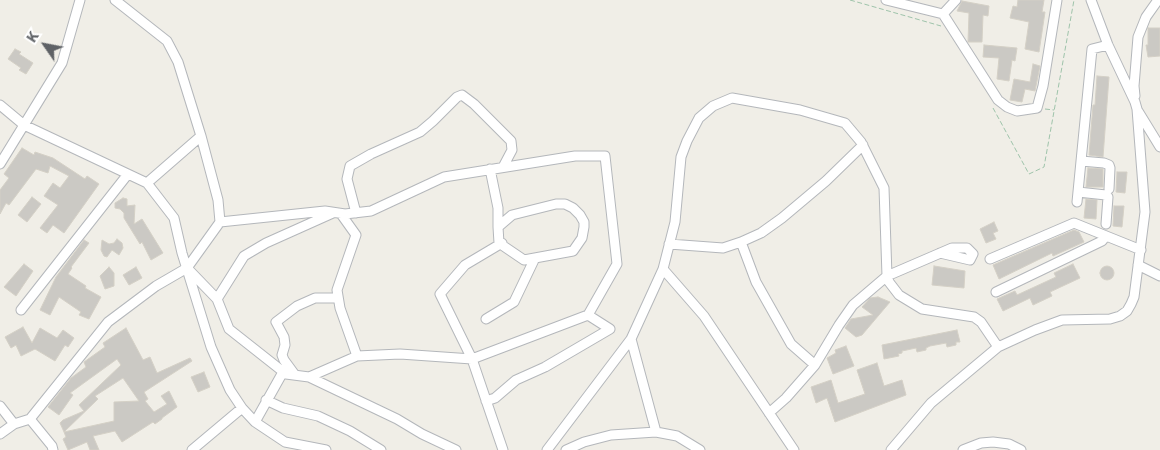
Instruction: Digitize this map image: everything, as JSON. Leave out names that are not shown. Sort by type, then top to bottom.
[{"type":"street","points":[[0,164],[62,63],[80,0]]},
{"type":"street","points":[[0,434],[14,424],[30,419],[108,322],[156,286],[187,268],[220,222],[218,200],[178,62],[167,41],[115,0]]},
{"type":"street","points":[[886,0],[943,14],[998,100],[1007,107],[1017,111],[1037,108],[1043,86],[1056,0]]},
{"type":"street","points":[[943,14],[956,0]]},
{"type":"street","points":[[1090,0],[1137,109],[1160,146]]},
{"type":"street","points":[[891,450],[931,403],[998,347],[1062,320],[1110,319],[1120,316],[1127,311],[1131,304],[1141,250],[1145,212],[1134,86],[1138,37],[1146,17],[1158,0]]},
{"type":"street","points":[[1077,202],[1092,49],[1108,45]]},
{"type":"street","points":[[356,213],[347,179],[350,166],[371,154],[420,132],[462,95],[474,104],[511,141],[512,150],[503,167]]},
{"type":"street","points":[[546,450],[631,338],[663,269],[675,222],[681,157],[699,118],[713,106],[732,98],[808,112],[845,123],[863,146],[884,188],[887,276],[889,282],[899,295],[922,310],[974,317],[981,322],[998,347]]},
{"type":"street","points":[[0,105],[24,125],[147,183],[174,218],[182,253],[211,347],[230,390],[242,408],[255,422],[285,442],[324,450]]},
{"type":"street","points":[[147,183],[201,136]]},
{"type":"street","points":[[669,244],[723,248],[761,233],[826,181],[863,146]]},
{"type":"street","points":[[220,222],[325,211],[337,213],[371,211],[444,177],[575,156],[605,156],[617,264],[588,315],[472,359],[400,354],[357,356],[309,377]]},
{"type":"street","points":[[1081,161],[1109,165],[1109,189]]},
{"type":"street","points":[[490,169],[498,208],[498,227],[498,243],[524,260],[573,251],[582,238],[584,222],[573,208],[565,204],[556,204],[512,215],[498,227]]},
{"type":"street","points":[[21,310],[128,174]]},
{"type":"street","points":[[1078,192],[1106,195],[1108,197],[1106,224]]},
{"type":"street","points":[[337,213],[356,235],[337,290],[340,308],[357,356]]},
{"type":"street","points":[[218,299],[244,256],[266,243],[337,213]]},
{"type":"street","points":[[990,259],[1074,223],[1141,250]]},
{"type":"street","points":[[996,292],[1102,241],[1106,236]]},
{"type":"street","points":[[741,242],[756,282],[791,344],[815,365]]},
{"type":"street","points":[[502,244],[465,266],[440,294],[472,359],[503,450]]},
{"type":"street","points":[[769,413],[786,398],[815,365],[853,305],[887,276],[940,253]]},
{"type":"street","points":[[486,319],[514,302],[535,258]]},
{"type":"street","points":[[1138,265],[1160,276]]},
{"type":"street","points":[[187,268],[218,299],[229,329],[283,372],[309,377],[456,450]]},
{"type":"street","points":[[663,269],[704,316],[794,450]]},
{"type":"street","points":[[294,375],[282,355],[285,345],[284,337],[276,322],[297,306],[315,298],[338,298]]},
{"type":"street","points":[[486,401],[495,398],[516,380],[545,367],[610,329],[588,315]]},
{"type":"street","points":[[631,338],[656,432]]},
{"type":"street","points":[[255,422],[283,372]]},
{"type":"street","points":[[266,400],[283,408],[318,416],[350,431],[381,450]]},
{"type":"street","points":[[0,406],[14,424]]},
{"type":"street","points":[[192,450],[242,408]]},
{"type":"street","points":[[30,419],[52,446],[53,450]]},
{"type":"street","points":[[566,450],[584,442],[611,435],[656,432],[677,436],[700,450]]},
{"type":"street","points":[[963,450],[981,443],[993,442],[1009,444],[1021,450]]},
{"type":"path","points":[[850,0],[940,26]]},
{"type":"path","points":[[992,106],[1029,174],[1044,167],[1074,0]]},
{"type":"building","points":[[1018,0],[1044,0],[1042,12],[1045,12],[1039,52],[1025,49],[1029,22],[1010,18],[1013,6],[1017,7]]},
{"type":"building","points":[[962,1],[989,6],[988,16],[983,15],[982,42],[968,42],[969,13],[957,11]]},
{"type":"building","points":[[1148,28],[1160,28],[1160,56],[1148,57],[1146,45],[1148,45]]},
{"type":"building","points":[[984,45],[1017,48],[1015,61],[1012,60],[1009,81],[997,79],[999,58],[983,57]]},
{"type":"building","points":[[15,49],[33,63],[26,74],[8,59]]},
{"type":"building","points":[[1033,64],[1040,66],[1035,91],[1025,89],[1022,102],[1010,100],[1014,79],[1030,82]]},
{"type":"building","points":[[1097,76],[1109,77],[1103,157],[1089,155]]},
{"type":"building","points":[[22,148],[34,155],[35,152],[53,158],[85,179],[87,176],[99,184],[64,233],[53,225],[47,233],[40,228],[58,205],[44,196],[53,183],[60,188],[69,176],[50,166],[48,173],[36,169],[9,205],[6,203],[0,214],[0,190],[9,178],[4,174]]},
{"type":"building","points":[[1088,168],[1103,169],[1103,187],[1086,187]]},
{"type":"building","points":[[1117,172],[1127,172],[1125,193],[1116,192]]},
{"type":"building","points":[[32,197],[41,204],[27,222],[18,215]]},
{"type":"building","points":[[123,198],[127,199],[127,206],[135,205],[134,224],[142,219],[163,253],[151,260],[142,242],[140,244],[124,218],[124,213],[120,209],[115,208],[115,203]]},
{"type":"building","points":[[1086,199],[1097,200],[1096,219],[1084,218]]},
{"type":"building","points":[[1114,206],[1124,206],[1122,227],[1113,226]]},
{"type":"building","points":[[994,222],[998,231],[993,233],[996,239],[986,243],[980,229]]},
{"type":"building","points":[[1074,230],[1079,232],[1084,242],[1053,256],[1052,253],[999,279],[993,265]]},
{"type":"building","points":[[117,239],[122,243],[123,248],[119,255],[112,250],[107,257],[104,256],[101,250],[102,240],[109,244],[114,243]]},
{"type":"building","points":[[84,240],[89,243],[68,274],[86,286],[85,288],[101,297],[89,319],[79,315],[81,312],[59,297],[50,315],[40,310],[56,277]]},
{"type":"building","points":[[24,264],[33,271],[16,296],[4,287]]},
{"type":"building","points":[[1073,264],[1080,278],[1050,292],[1052,296],[1033,305],[1030,298],[1003,311],[997,299],[1015,291],[1017,295],[1056,277],[1054,273]]},
{"type":"building","points":[[934,266],[965,271],[964,288],[932,285]]},
{"type":"building","points":[[1104,266],[1110,266],[1114,273],[1110,280],[1104,280],[1100,276],[1100,270]]},
{"type":"building","points":[[109,267],[114,273],[114,286],[105,289],[100,276]]},
{"type":"building","points":[[136,267],[142,278],[129,285],[123,275]]},
{"type":"building","points":[[878,297],[890,302],[862,335],[856,337],[845,328],[851,319],[873,315],[862,307],[870,298]]},
{"type":"building","points":[[23,327],[32,343],[40,328],[57,338],[63,330],[74,338],[68,347],[65,345],[55,361],[35,349],[21,356],[16,345],[11,348],[5,337]]},
{"type":"building","points":[[126,328],[143,360],[150,357],[157,373],[190,358],[192,361],[144,392],[148,399],[145,401],[154,412],[167,404],[161,396],[169,391],[177,407],[155,424],[153,422],[122,442],[115,431],[93,436],[99,450],[90,450],[87,442],[68,450],[63,439],[66,437],[60,423],[84,411],[79,405],[121,365],[117,359],[70,393],[73,395],[59,415],[48,407],[71,378],[86,367],[84,362],[105,347],[103,343]],"holes":[[[123,378],[139,401],[114,402],[114,421],[64,432],[98,399],[95,396]]]},
{"type":"building","points":[[957,330],[960,342],[956,342],[956,345],[947,347],[946,343],[930,346],[926,350],[917,352],[916,348],[902,351],[902,353],[898,354],[899,356],[884,359],[882,345]]},
{"type":"building","points":[[846,346],[854,366],[833,374],[827,358],[836,353],[835,350]]},
{"type":"building","points":[[877,363],[884,386],[902,380],[906,395],[835,422],[827,398],[816,403],[811,387],[831,380],[838,403],[865,394],[857,370]]},
{"type":"building","points":[[204,372],[210,387],[198,392],[191,377]]}]
